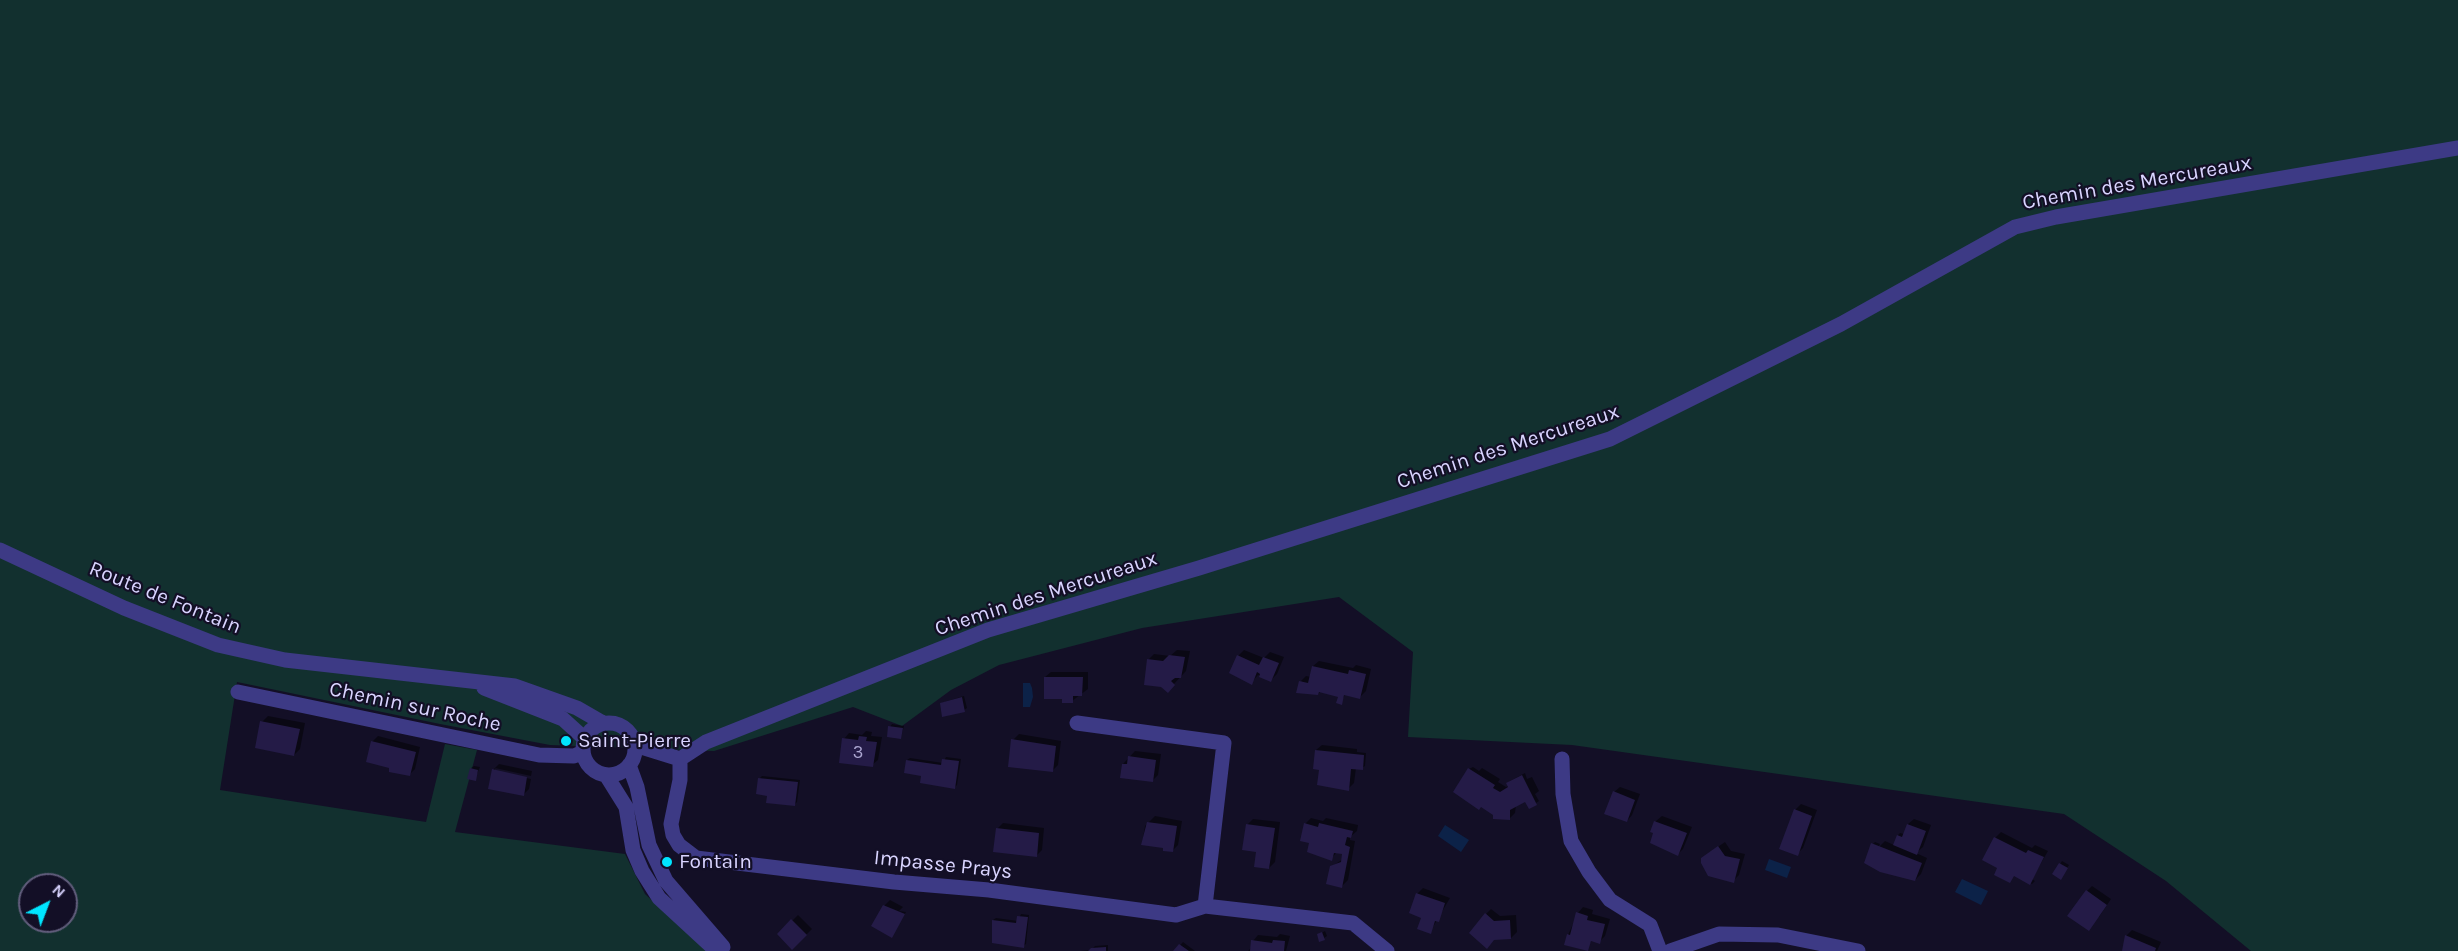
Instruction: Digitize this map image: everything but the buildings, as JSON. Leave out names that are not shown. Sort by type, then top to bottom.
[{"type":"street","name":"Chemin des Mercureaux","points":[[680,759],[706,742],[988,630],[1200,568],[1610,439],[1841,324],[2015,227],[2068,215],[2458,148]]},
{"type":"street","name":"Route de Fontain","points":[[0,550],[124,608],[218,645],[285,660],[515,686],[577,708],[603,723]]},
{"type":"street","name":"Route de Fontain","points":[[464,680],[563,719],[584,745]]},
{"type":"street","name":"Chemin sur Roche","points":[[238,692],[538,755],[574,756],[584,745]]},
{"type":"street","points":[[606,775],[615,774],[629,765],[635,752],[635,745],[627,730],[620,725],[603,723],[589,732],[584,745],[591,767],[606,775],[626,807],[633,850],[642,871],[659,898],[719,951]]},
{"type":"street","points":[[1077,723],[1224,743],[1205,906]]},
{"type":"street","points":[[635,745],[680,759]]},
{"type":"street","name":"Impasse Prays","points":[[680,759],[680,780],[671,824],[673,835],[679,845],[696,858],[894,882],[989,890],[1176,915],[1205,906],[1353,923],[1387,951]]},
{"type":"street","points":[[1562,759],[1563,794],[1571,841],[1589,872],[1610,900],[1650,925],[1660,951]]},
{"type":"street","points":[[629,765],[637,787],[649,845],[666,881],[726,951]]},
{"type":"street","points":[[1670,951],[1719,934],[1778,935],[1858,951]]},
{"type":"green space","points":[[0,0],[2458,0],[2458,951],[2251,951],[2166,881],[2064,814],[1572,745],[1408,737],[1413,652],[1339,597],[1142,628],[999,665],[951,690],[902,726],[853,707],[714,751],[550,745],[237,682],[220,790],[426,822],[445,744],[477,750],[455,832],[625,854],[645,894],[707,951],[0,951]]},
{"type":"water","points":[[1023,683],[1030,683],[1032,688],[1033,697],[1030,707],[1023,707]]},
{"type":"water","points":[[1445,825],[1469,840],[1461,852],[1438,836]]},
{"type":"water","points":[[1769,859],[1791,867],[1787,878],[1765,870]]},
{"type":"water","points":[[1962,879],[1988,891],[1981,905],[1955,892]]},
{"type":"place","name":"Saint-Pierre","points":[[566,741]]},
{"type":"place","name":"Fontain","points":[[667,862]]}]
